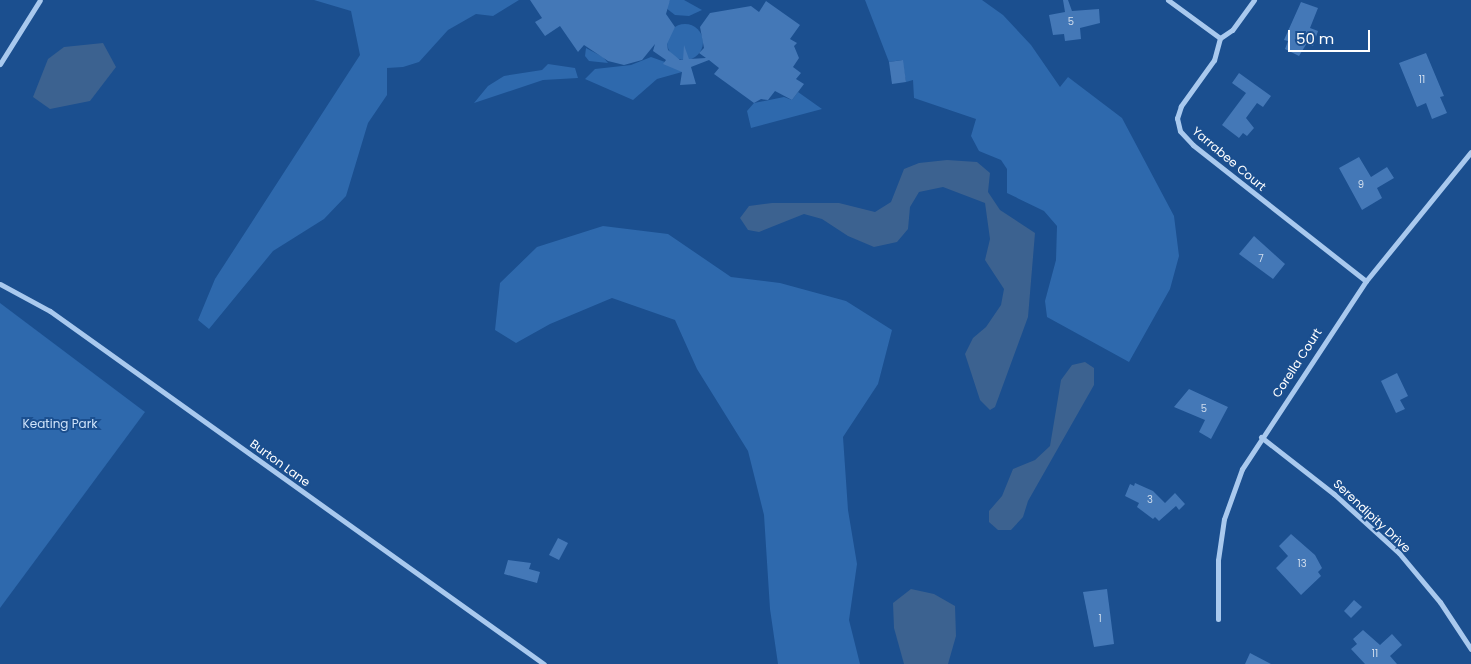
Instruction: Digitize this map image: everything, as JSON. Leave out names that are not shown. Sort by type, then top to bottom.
[{"type":"street","points":[[0,64],[40,0]]},
{"type":"street","points":[[1168,0],[1220,38],[1232,30],[1254,0]]},
{"type":"street","name":"Yarrabee Court","points":[[1220,38],[1214,60],[1181,106],[1177,118],[1180,131],[1193,145],[1366,281]]},
{"type":"street","name":"Corella Court","points":[[1218,619],[1218,560],[1224,519],[1242,469],[1261,436],[1366,281],[1471,152]]},
{"type":"street","name":"Burton Lane","points":[[0,284],[58,317],[544,664]]},
{"type":"street","name":"Serendipity Drive","points":[[1261,436],[1334,494],[1399,553],[1440,602],[1471,649]]},
{"type":"green space","points":[[314,0],[519,0],[493,16],[476,14],[448,30],[419,62],[403,67],[387,68],[387,95],[368,123],[346,196],[324,219],[273,251],[209,329],[198,320],[215,279],[360,55],[351,11]]},
{"type":"green space","points":[[670,0],[684,0],[702,10],[689,16],[675,15],[666,8]]},
{"type":"green space","points":[[865,0],[982,0],[1003,15],[1031,45],[1060,87],[1068,77],[1122,118],[1174,216],[1179,256],[1170,289],[1129,362],[1047,317],[1045,301],[1056,260],[1057,226],[1044,211],[1007,193],[1007,169],[1001,160],[979,151],[971,136],[976,119],[914,98],[913,80],[906,82],[902,60],[889,62]]},
{"type":"green space","points":[[685,24],[698,29],[703,42],[698,55],[685,60],[672,55],[667,42],[672,29]]},
{"type":"green space","points":[[586,48],[603,57],[608,63],[589,61],[585,56]]},
{"type":"green space","points":[[651,57],[682,68],[682,72],[657,79],[633,100],[585,79],[595,69],[631,65]]},
{"type":"green space","points":[[548,64],[575,68],[578,78],[543,80],[474,103],[488,86],[504,76],[542,70]]},
{"type":"green space","points":[[798,92],[822,109],[751,128],[747,111],[754,103],[784,97],[792,100]]},
{"type":"green space","points":[[603,226],[668,234],[731,277],[780,283],[846,301],[892,330],[878,384],[843,437],[848,510],[857,564],[849,620],[860,664],[778,664],[770,609],[764,515],[748,451],[697,369],[675,320],[612,298],[550,324],[516,343],[495,330],[500,283],[537,247]]},
{"type":"green space","name":"Keating Park","points":[[0,303],[145,412],[0,608]]},
{"type":"shaded area","points":[[103,43],[116,67],[90,101],[50,109],[33,97],[48,59],[64,47]]},
{"type":"shaded area","points":[[947,160],[977,162],[990,173],[988,192],[1000,210],[1035,233],[1028,317],[995,407],[990,410],[980,400],[965,354],[973,338],[986,327],[1001,305],[1004,289],[985,260],[990,239],[985,203],[943,187],[919,192],[910,207],[908,229],[897,242],[874,247],[848,236],[822,219],[804,214],[759,232],[748,230],[740,218],[749,206],[772,203],[839,203],[875,212],[891,202],[904,169],[919,163]]},
{"type":"shaded area","points":[[1085,362],[1094,368],[1094,385],[1028,501],[1023,517],[1011,530],[998,530],[989,522],[989,511],[1002,496],[1013,469],[1035,460],[1050,446],[1061,380],[1072,365]]},
{"type":"shaded area","points":[[911,589],[934,594],[955,606],[956,636],[948,664],[904,664],[894,628],[893,603]]},
{"type":"building","points":[[530,0],[670,0],[666,14],[675,27],[667,44],[668,50],[680,60],[683,60],[684,45],[689,59],[706,58],[699,53],[704,48],[700,27],[710,13],[751,6],[759,12],[766,1],[800,25],[790,39],[797,43],[794,46],[799,58],[793,67],[801,73],[796,79],[804,84],[792,100],[775,91],[768,100],[761,99],[754,103],[714,74],[719,68],[709,60],[691,67],[696,84],[680,85],[682,72],[663,64],[666,60],[653,51],[655,44],[642,60],[624,65],[608,61],[584,45],[578,52],[560,26],[545,36],[535,22],[542,18]]},
{"type":"building","points":[[1063,0],[1068,0],[1072,11],[1099,9],[1100,23],[1080,28],[1081,39],[1065,41],[1064,34],[1053,35],[1049,15],[1065,12]]},
{"type":"building","points":[[1301,2],[1318,8],[1310,28],[1318,31],[1313,46],[1307,43],[1299,56],[1285,49],[1288,41],[1284,40]]},
{"type":"building","points":[[1426,53],[1444,96],[1440,97],[1447,113],[1432,119],[1426,103],[1417,107],[1399,63]]},
{"type":"building","points":[[903,60],[906,82],[892,84],[889,62]]},
{"type":"building","points":[[1239,73],[1271,96],[1263,107],[1257,103],[1246,118],[1254,128],[1247,136],[1243,133],[1239,138],[1222,125],[1246,93],[1232,83]]},
{"type":"building","points":[[1359,157],[1371,177],[1387,167],[1394,178],[1377,188],[1382,198],[1362,210],[1339,168]]},
{"type":"building","points":[[1254,236],[1285,264],[1273,279],[1239,254]]},
{"type":"building","points":[[1397,373],[1408,396],[1400,400],[1405,409],[1396,413],[1381,381]]},
{"type":"building","points":[[1189,389],[1228,407],[1211,439],[1199,432],[1205,420],[1174,407]]},
{"type":"building","points":[[1135,483],[1153,491],[1165,503],[1175,493],[1185,504],[1179,510],[1176,506],[1159,521],[1155,517],[1153,519],[1137,507],[1139,503],[1125,496],[1130,484],[1134,486]]},
{"type":"building","points":[[1291,534],[1315,555],[1322,568],[1318,572],[1321,576],[1301,595],[1276,568],[1288,556],[1279,546]]},
{"type":"building","points":[[558,538],[568,543],[559,560],[549,555]]},
{"type":"building","points":[[508,560],[531,563],[529,569],[540,572],[537,583],[504,574]]},
{"type":"building","points":[[1107,589],[1114,644],[1094,647],[1083,592]]},
{"type":"building","points":[[1354,600],[1362,607],[1351,618],[1344,611]]},
{"type":"building","points":[[1363,630],[1380,645],[1392,634],[1402,645],[1390,656],[1397,664],[1365,664],[1351,649],[1357,644],[1353,639]]},
{"type":"building","points":[[1250,653],[1271,664],[1245,664]]}]
